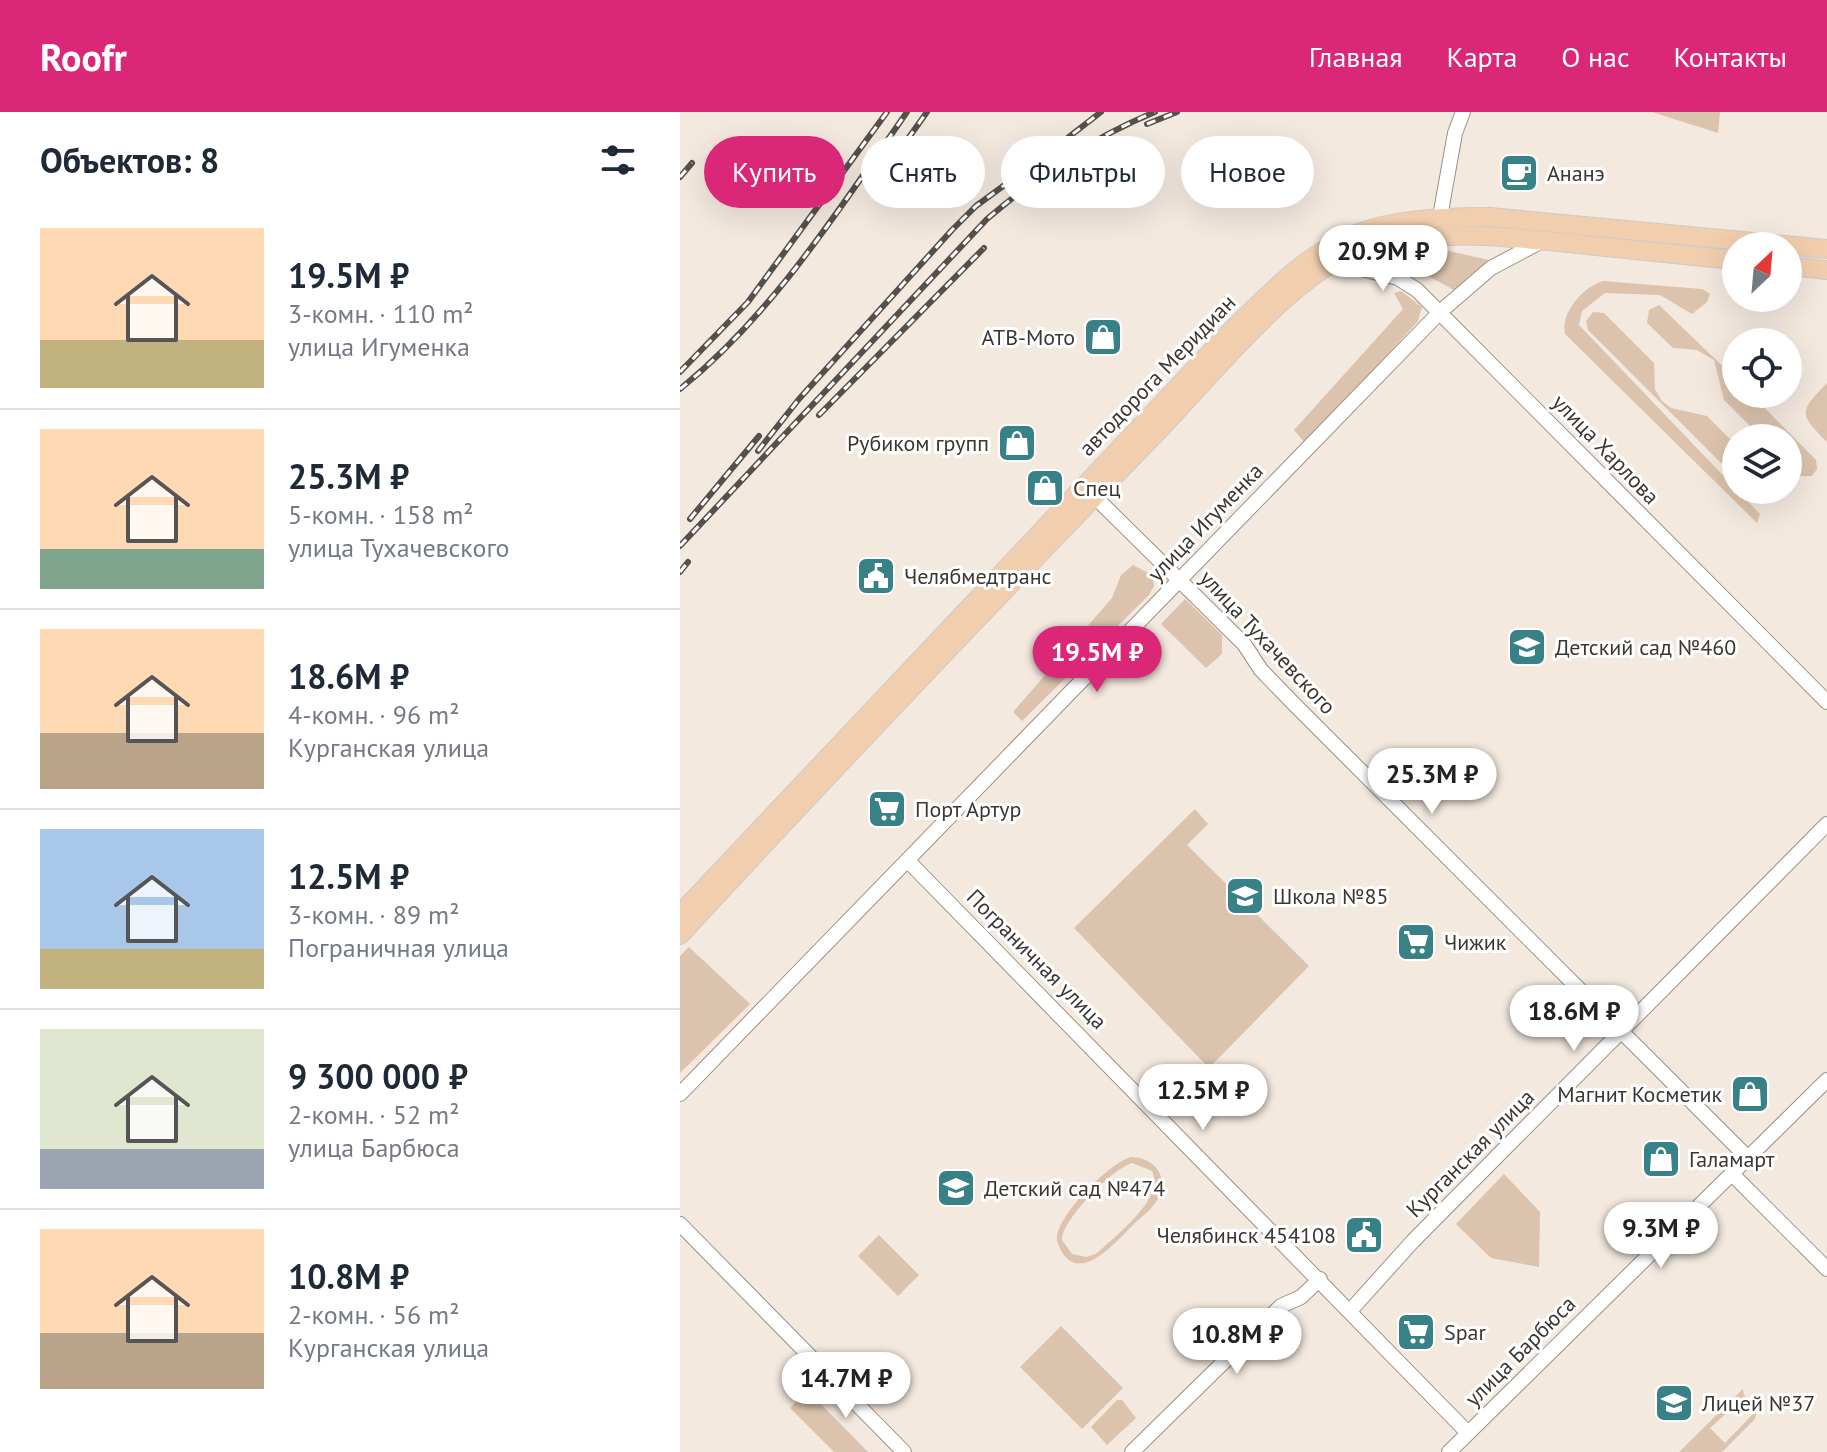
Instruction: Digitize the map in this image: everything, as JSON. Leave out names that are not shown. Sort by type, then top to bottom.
[{"type":"main road","name":"автодорога Меридиан","points":[[680,914],[1287,275],[1322,248],[1376,225],[1440,217],[1530,219],[1827,249]]},
{"type":"main road","name":"автодорога Меридиан","points":[[680,935],[1094,496],[1285,301],[1333,262],[1395,241],[1440,234],[1722,259]]},
{"type":"main road","points":[[1802,267],[1827,270]]},
{"type":"street","points":[[1451,112],[1455,133]]},
{"type":"street","points":[[1440,217],[1455,133],[1463,112]]},
{"type":"street","name":"улица Игуменка","points":[[680,1094],[1440,312],[1491,268],[1542,241]]},
{"type":"street","name":"улица Харлова","points":[[1333,262],[1398,278],[1440,312],[1827,702]]},
{"type":"street","name":"улица Тухачевского","points":[[1094,496],[1244,644],[1261,670],[1748,1158]]},
{"type":"street","name":"Курганская улица","points":[[1350,1311],[1413,1241],[1827,824]]},
{"type":"street","name":"Пограничная улица","points":[[908,861],[1468,1433]]},
{"type":"street","name":"улица Барбюса","points":[[1449,1452],[1827,1080]]},
{"type":"street","points":[[1732,1174],[1827,1269]]},
{"type":"street","points":[[680,1224],[904,1452]]},
{"type":"street","points":[[1132,1452],[1281,1306],[1301,1297],[1320,1279]]},
{"type":"shaded area","points":[[1652,112],[1720,112],[1718,133]]},
{"type":"shaded area","points":[[1449,251],[1489,260],[1454,290],[1430,277],[1423,256]]},
{"type":"shaded area","points":[[1603,281],[1702,289],[1710,294],[1707,302],[1692,314],[1660,295],[1605,293],[1582,311],[1579,325],[1722,474],[1722,489],[1565,334],[1564,326],[1570,310],[1581,295]]},
{"type":"shaded area","points":[[1401,291],[1422,307],[1418,321],[1306,444],[1294,430],[1403,309],[1394,293]]},
{"type":"shaded area","points":[[1659,305],[1722,366],[1722,392],[1714,360],[1697,350],[1673,348],[1647,323],[1649,310]]},
{"type":"shaded area","points":[[1593,312],[1604,313],[1654,363],[1655,389],[1662,401],[1671,408],[1707,416],[1722,431],[1722,464],[1588,330],[1586,321]]},
{"type":"shaded area","points":[[1827,383],[1827,442],[1811,425],[1806,412],[1811,400]]},
{"type":"shaded area","points":[[1732,408],[1765,408],[1781,424],[1748,424]]},
{"type":"shaded area","points":[[1802,446],[1816,460],[1817,469],[1812,476],[1802,476]]},
{"type":"shaded area","points":[[1738,504],[1750,504],[1760,514],[1757,523]]},
{"type":"shaded area","points":[[1133,565],[1152,575],[1154,586],[1149,595],[1022,721],[1013,712],[1112,598],[1121,575]]},
{"type":"shaded area","points":[[1185,599],[1222,635],[1222,654],[1206,668],[1161,624]]},
{"type":"shaded area","points":[[1195,809],[1208,824],[1187,845],[1309,966],[1209,1068],[1074,928]]},
{"type":"shaded area","points":[[689,947],[750,1004],[680,1073],[680,956]]},
{"type":"shaded area","points":[[1138,1158],[1156,1168],[1162,1179],[1158,1199],[1104,1252],[1083,1263],[1073,1262],[1064,1255],[1057,1241],[1058,1231],[1073,1206],[1097,1180],[1121,1161]],"holes":[[[1132,1163],[1152,1171],[1152,1193],[1126,1227],[1096,1254],[1086,1257],[1072,1254],[1062,1240],[1064,1231],[1090,1196],[1113,1174]]]},
{"type":"shaded area","points":[[1504,1174],[1540,1212],[1539,1267],[1491,1258],[1456,1224]]},
{"type":"shaded area","points":[[879,1235],[919,1275],[898,1296],[858,1256]]},
{"type":"shaded area","points":[[1061,1326],[1123,1388],[1082,1429],[1020,1367]]},
{"type":"shaded area","points":[[1743,1389],[1744,1395],[1758,1406],[1755,1419],[1722,1452],[1679,1452]],"holes":[[[1741,1400],[1751,1402],[1754,1413],[1725,1443],[1710,1428]]]},
{"type":"shaded area","points":[[807,1390],[868,1452],[834,1452],[790,1408]]},
{"type":"shaded area","points":[[1117,1400],[1122,1400],[1136,1418],[1107,1445],[1091,1427]]},
{"type":"railway","points":[[680,372],[748,302],[887,112]]},
{"type":"railway","points":[[680,389],[714,360],[775,294],[907,112]]},
{"type":"railway","points":[[910,136],[927,112]]},
{"type":"railway","points":[[1070,136],[1101,112]]},
{"type":"railway","points":[[680,546],[987,219],[1066,159],[1155,112]]},
{"type":"railway","points":[[1147,124],[1177,112]]},
{"type":"railway","points":[[680,177],[692,163]]},
{"type":"railway","points":[[758,451],[799,399],[952,230],[976,206],[1001,188]]},
{"type":"railway","points":[[819,415],[984,248]]},
{"type":"railway","points":[[690,519],[759,436]]},
{"type":"railway","points":[[680,572],[688,562]]},
{"type":"place","name":"Ананэ","points":[[1519,173]]},
{"type":"place","name":"АТВ-Мото","points":[[1103,337]]},
{"type":"place","name":"Рубиком групп","points":[[1017,443]]},
{"type":"place","name":"Спец","points":[[1045,488]]},
{"type":"place","name":"Челябмедтранс","points":[[876,576]]},
{"type":"place","name":"Детский сад №460","points":[[1527,647]]},
{"type":"place","name":"Порт Артур","points":[[887,809]]},
{"type":"place","name":"Школа №85","points":[[1245,896]]},
{"type":"place","name":"Чижик","points":[[1416,942]]},
{"type":"place","name":"Магнит Косметик","points":[[1750,1094]]},
{"type":"place","name":"Галамарт","points":[[1661,1159]]},
{"type":"place","name":"Детский сад №474","points":[[956,1188]]},
{"type":"place","name":"Челябинск 454108","points":[[1364,1235]]},
{"type":"place","name":"Spar","points":[[1416,1332]]},
{"type":"place","name":"Лицей №37","points":[[1674,1403]]}]
